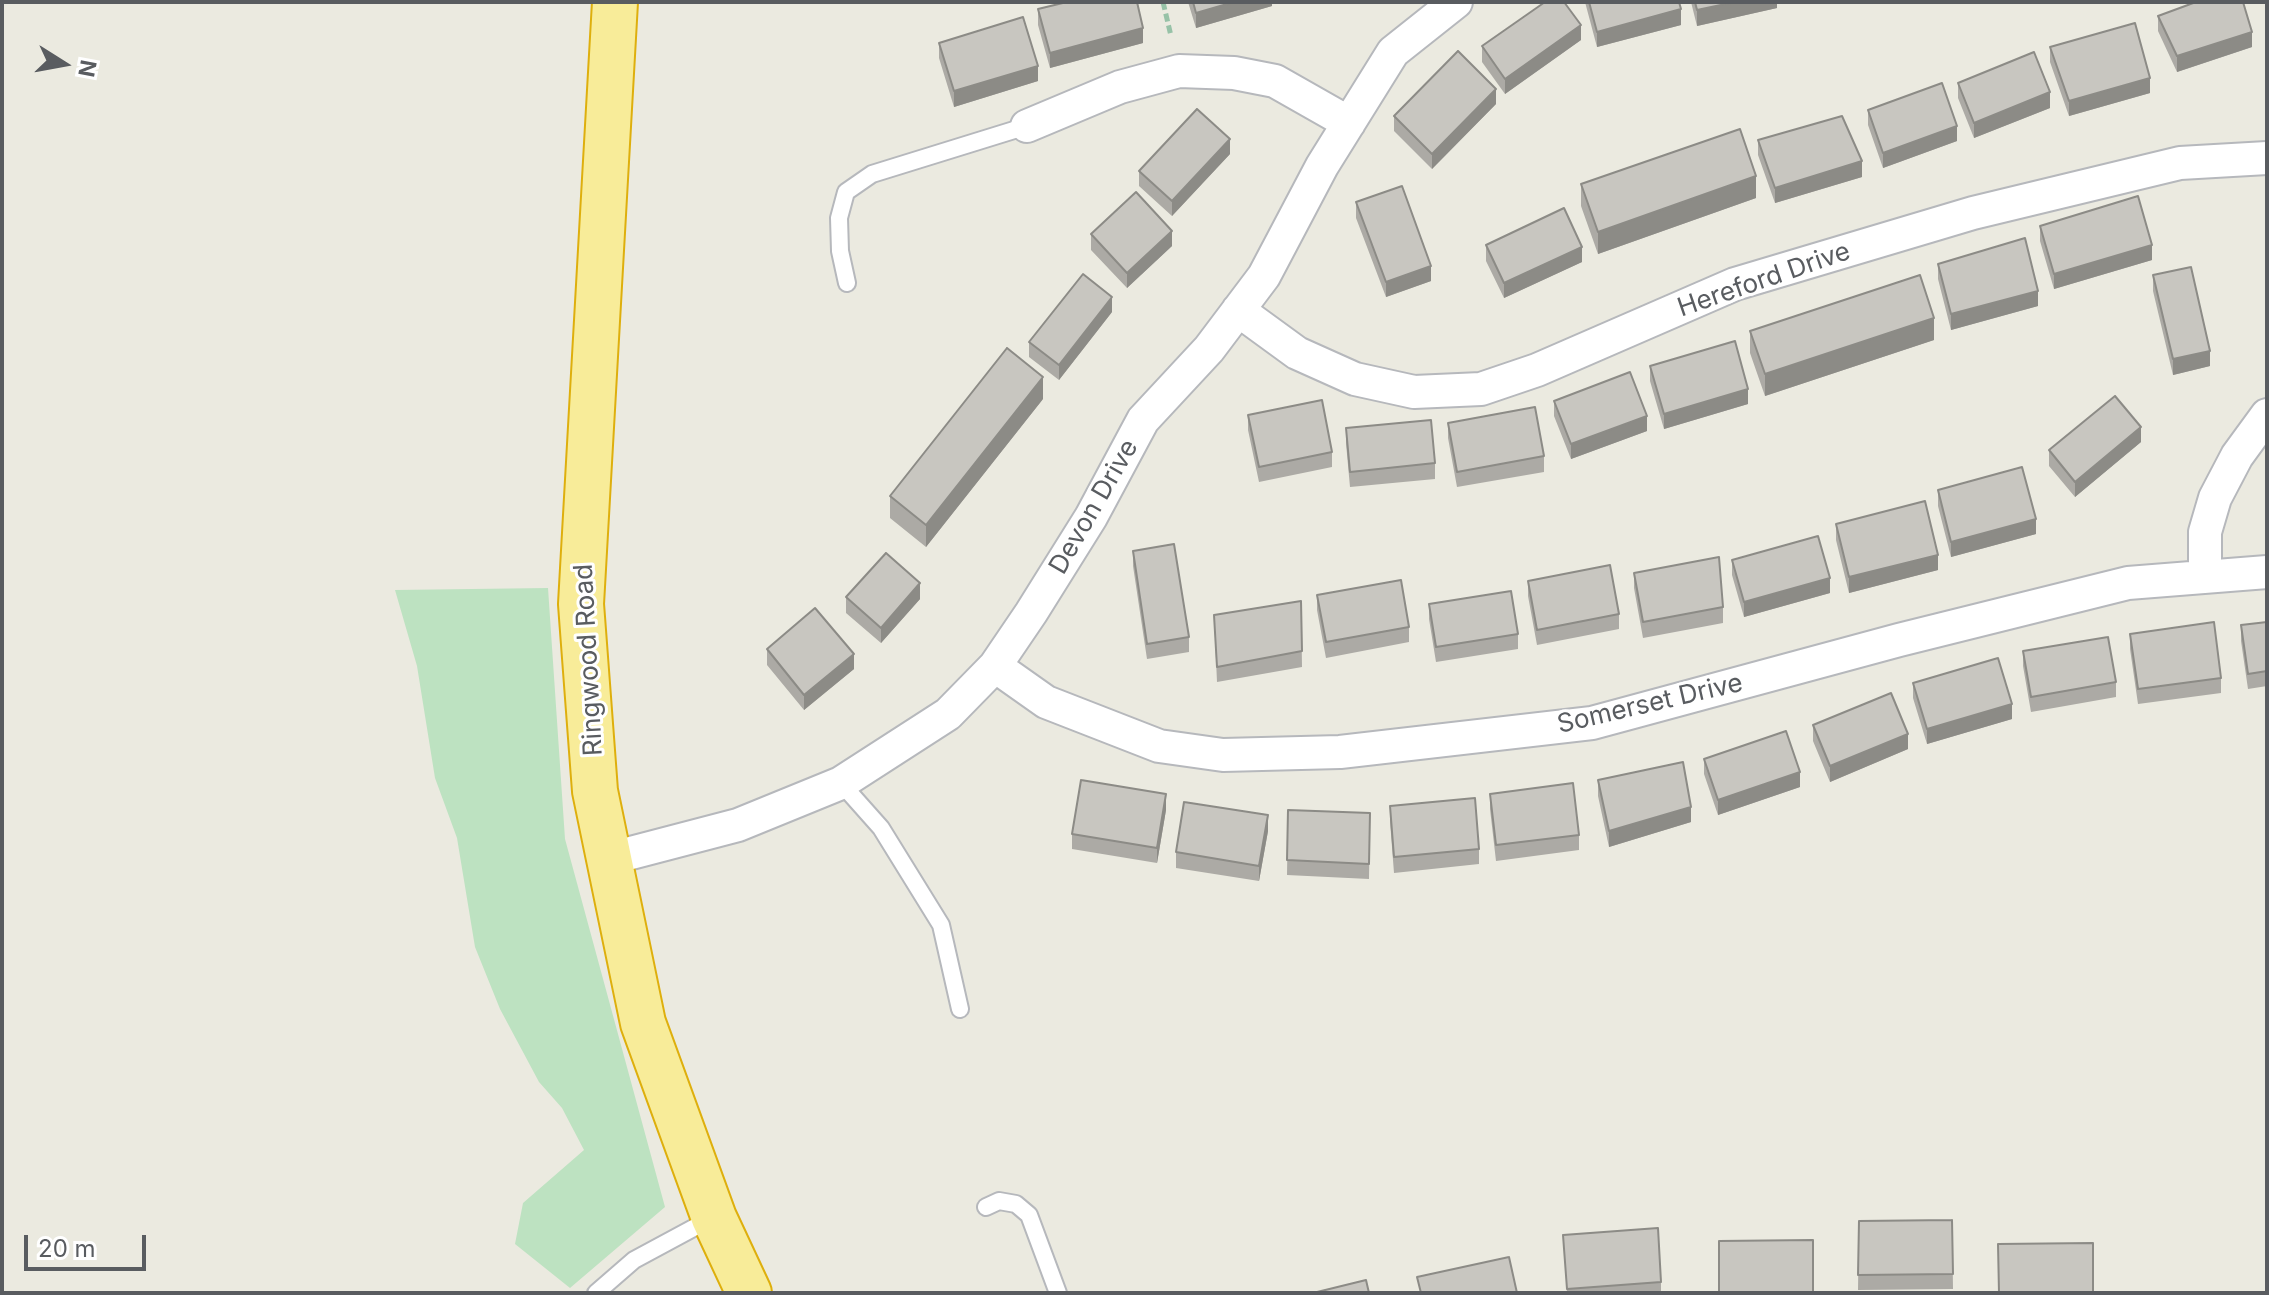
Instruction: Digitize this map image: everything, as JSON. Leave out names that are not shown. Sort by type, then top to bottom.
[{"type":"highway","name":"Ringwood Road","points":[[615,2],[581,604],[595,791],[643,1023],[714,1218],[749,1293]]},
{"type":"street","name":"Devon Drive","points":[[608,859],[738,825],[841,783],[948,714],[995,666],[1091,517],[1143,420],[1209,349],[1264,276],[1349,123],[1393,52],[1456,2]]},
{"type":"street","points":[[1027,126],[1120,87],[1179,71],[1234,73],[1275,81],[1349,123]]},
{"type":"street","name":"Hereford Drive","points":[[1238,310],[1297,353],[1355,379],[1414,392],[1481,389],[1537,370],[1735,284],[1973,213],[2180,163],[2267,158]]},
{"type":"street","points":[[2205,577],[2205,532],[2215,498],[2237,456],[2267,415]]},
{"type":"street","name":"Somerset Drive","points":[[995,666],[1046,702],[1159,746],[1223,755],[1340,752],[1592,723],[1899,640],[2128,583],[2267,572]]},
{"type":"lane","points":[[847,283],[840,251],[839,218],[846,192],[872,174],[1027,126]]},
{"type":"lane","points":[[841,783],[881,828],[941,925],[960,1009]]},
{"type":"lane","points":[[986,1207],[999,1201],[1016,1204],[1029,1215],[1058,1293]]},
{"type":"lane","points":[[596,1293],[634,1260],[714,1218]]},
{"type":"green space","points":[[548,588],[565,839],[665,1207],[570,1288],[515,1244],[523,1203],[584,1150],[562,1108],[539,1082],[500,1009],[475,947],[457,838],[435,778],[417,666],[395,590]]},
{"type":"building","points":[[1067,2],[1137,2],[1143,28],[1050,53],[1038,9]]},
{"type":"building","points":[[1193,2],[1234,2],[1196,13]]},
{"type":"building","points":[[1545,2],[1564,2],[1581,25],[1505,79],[1482,46]]},
{"type":"building","points":[[1589,2],[1679,2],[1681,9],[1597,32]]},
{"type":"building","points":[[1695,2],[1735,2],[1697,10]]},
{"type":"building","points":[[2196,2],[2243,2],[2252,32],[2177,56],[2158,16]]},
{"type":"building","points":[[1023,17],[1038,66],[954,91],[939,43]]},
{"type":"building","points":[[2135,23],[2150,78],[2069,101],[2050,47]]},
{"type":"building","points":[[1458,51],[1496,89],[1432,154],[1394,116]]},
{"type":"building","points":[[2034,52],[2050,92],[1974,123],[1958,83]]},
{"type":"building","points":[[1942,83],[1957,126],[1883,153],[1868,110]]},
{"type":"building","points":[[1197,109],[1230,139],[1172,201],[1139,171]]},
{"type":"building","points":[[1842,116],[1862,161],[1775,188],[1758,140]]},
{"type":"building","points":[[1740,129],[1756,176],[1598,232],[1581,184]]},
{"type":"building","points":[[1402,186],[1431,266],[1386,282],[1356,202]]},
{"type":"building","points":[[1136,192],[1172,231],[1127,273],[1091,234]]},
{"type":"building","points":[[2138,196],[2152,245],[2054,274],[2040,226]]},
{"type":"building","points":[[1564,208],[1582,247],[1504,283],[1486,245]]},
{"type":"building","points":[[2025,238],[2038,291],[1951,314],[1938,264]]},
{"type":"building","points":[[2191,267],[2210,351],[2173,359],[2153,275]]},
{"type":"building","points":[[1083,274],[1112,297],[1059,365],[1029,342]]},
{"type":"building","points":[[1920,275],[1934,318],[1765,374],[1750,331]]},
{"type":"building","points":[[1735,341],[1748,389],[1664,414],[1650,366]]},
{"type":"building","points":[[1007,348],[1043,377],[926,525],[890,496]]},
{"type":"building","points":[[1630,372],[1647,416],[1571,444],[1554,401]]},
{"type":"building","points":[[2115,396],[2141,427],[2075,482],[2049,450]]},
{"type":"building","points":[[1322,400],[1332,452],[1259,467],[1248,415]]},
{"type":"building","points":[[1535,407],[1544,456],[1457,472],[1448,423]]},
{"type":"building","points":[[1431,420],[1435,463],[1350,472],[1346,428]]},
{"type":"building","points":[[2022,467],[2036,519],[1951,542],[1938,490]]},
{"type":"building","points":[[1925,501],[1938,555],[1849,577],[1836,524]]},
{"type":"building","points":[[1818,536],[1830,578],[1744,602],[1732,560]]},
{"type":"building","points":[[1174,544],[1189,637],[1147,644],[1133,551]]},
{"type":"building","points":[[886,553],[920,583],[881,628],[846,597]]},
{"type":"building","points":[[1719,557],[1723,607],[1643,622],[1634,573]]},
{"type":"building","points":[[1610,565],[1619,614],[1537,630],[1528,581]]},
{"type":"building","points":[[1401,580],[1409,627],[1326,642],[1317,595]]},
{"type":"building","points":[[1511,591],[1518,634],[1436,647],[1429,604]]},
{"type":"building","points":[[1301,601],[1302,651],[1217,667],[1214,615]]},
{"type":"building","points":[[815,608],[854,654],[804,695],[767,649]]},
{"type":"building","points":[[2214,622],[2221,678],[2138,689],[2130,634]]},
{"type":"building","points":[[2267,622],[2267,671],[2248,674],[2241,625]]},
{"type":"building","points":[[2108,637],[2116,682],[2031,697],[2023,651]]},
{"type":"building","points":[[1998,658],[2012,704],[1927,729],[1913,683]]},
{"type":"building","points":[[1891,693],[1908,734],[1830,766],[1813,725]]},
{"type":"building","points":[[1786,731],[1800,772],[1718,800],[1704,759]]},
{"type":"building","points":[[1683,762],[1691,807],[1609,831],[1598,780]]},
{"type":"building","points":[[1081,780],[1166,794],[1157,848],[1072,834]]},
{"type":"building","points":[[1573,783],[1579,835],[1496,845],[1490,794]]},
{"type":"building","points":[[1475,798],[1479,849],[1394,857],[1390,806]]},
{"type":"building","points":[[1184,802],[1268,815],[1259,866],[1176,852]]},
{"type":"building","points":[[1288,810],[1370,813],[1369,864],[1287,860]]},
{"type":"building","points":[[1952,1220],[1953,1274],[1858,1275],[1859,1221]]},
{"type":"building","points":[[1658,1228],[1661,1282],[1567,1289],[1563,1235]]},
{"type":"building","points":[[1813,1240],[1813,1293],[1719,1293],[1719,1241]]},
{"type":"building","points":[[2093,1243],[2093,1293],[1999,1293],[1998,1244]]},
{"type":"building","points":[[1509,1257],[1517,1293],[1421,1293],[1417,1277]]},
{"type":"building","points":[[1366,1280],[1369,1293],[1313,1293]]}]
